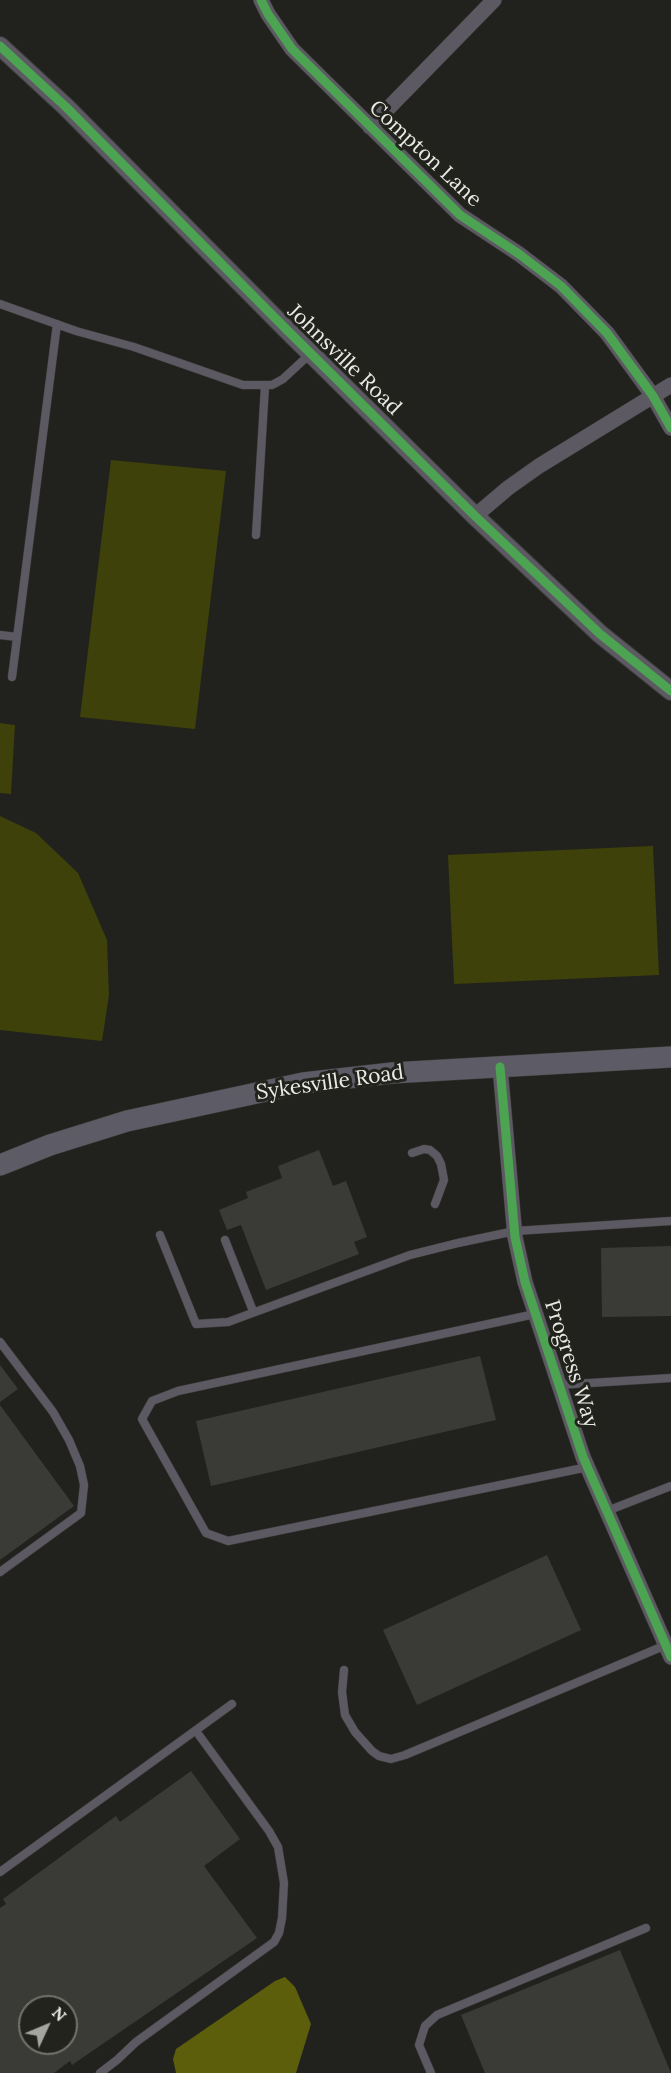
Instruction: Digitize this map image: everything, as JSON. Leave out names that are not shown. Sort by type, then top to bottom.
[{"type":"main road","name":"Sykesville Road","points":[[0,1165],[50,1145],[127,1121],[303,1083],[392,1072],[671,1057]]},
{"type":"street","name":"Compton Lane","points":[[261,0],[292,49],[460,215],[519,254],[561,286],[607,333],[653,396],[671,428]]},
{"type":"street","points":[[370,127],[494,0]]},
{"type":"street","name":"Johnsville Road","points":[[0,46],[66,107],[475,516],[600,634],[671,691]]},
{"type":"street","points":[[475,516],[508,488],[540,466],[671,385]]},
{"type":"street","name":"Progress Way","points":[[500,1067],[514,1231],[525,1282],[558,1385],[588,1467],[669,1651]]},
{"type":"lane","points":[[0,304],[243,385],[272,386],[311,353]]},
{"type":"lane","points":[[12,677],[57,324]]},
{"type":"lane","points":[[256,535],[265,386]]},
{"type":"lane","points":[[0,635],[17,637]]},
{"type":"lane","points":[[412,1153],[424,1149],[430,1150],[441,1164],[444,1180],[435,1204]]},
{"type":"lane","points":[[160,1235],[196,1324],[228,1322],[410,1255],[514,1231],[671,1221]]},
{"type":"lane","points":[[225,1240],[254,1311]]},
{"type":"lane","points":[[535,1314],[178,1391],[152,1401],[142,1419],[206,1533],[228,1540],[588,1467]]},
{"type":"lane","points":[[0,1342],[53,1412],[69,1440],[80,1466],[84,1485],[81,1513],[0,1572]]},
{"type":"lane","points":[[558,1385],[671,1378]]},
{"type":"lane","points":[[607,1511],[670,1488]]},
{"type":"lane","points":[[344,1670],[342,1692],[345,1715],[355,1732],[372,1751],[391,1759],[669,1651]]},
{"type":"lane","points":[[0,1872],[232,1704]]},
{"type":"lane","points":[[100,2073],[136,2042],[274,1942],[279,1933],[284,1883],[278,1847],[269,1831],[196,1731]]},
{"type":"lane","points":[[431,2073],[419,2045],[425,2026],[437,2015],[646,1928]]},
{"type":"shaded area","points":[[111,460],[226,471],[195,729],[80,717]]},
{"type":"shaded area","points":[[0,723],[15,725],[11,794],[0,793]]},
{"type":"shaded area","points":[[0,816],[36,833],[78,873],[107,940],[109,995],[102,1041],[0,1030]]},
{"type":"shaded area","points":[[653,846],[659,975],[454,984],[448,855]]},
{"type":"shaded area","points":[[285,1977],[295,1987],[311,2024],[296,2073],[176,2073],[173,2059],[176,2049],[275,1981]]},
{"type":"building","points":[[319,1150],[333,1186],[346,1181],[367,1237],[354,1242],[359,1254],[266,1290],[241,1225],[227,1230],[219,1210],[248,1198],[246,1192],[282,1178],[278,1166]]},
{"type":"building","points":[[671,1246],[671,1316],[602,1317],[601,1248]]},
{"type":"building","points":[[480,1356],[496,1420],[211,1486],[196,1421]]},
{"type":"building","points":[[0,1365],[18,1389],[0,1402]]},
{"type":"building","points":[[0,1405],[74,1506],[0,1560]]},
{"type":"building","points":[[547,1555],[581,1630],[417,1705],[383,1630]]},
{"type":"building","points":[[191,1771],[240,1839],[204,1866],[257,1938],[72,2065],[70,2061],[54,2073],[0,2073],[0,1908],[6,1904],[3,1899],[116,1816],[120,1822]]},
{"type":"building","points":[[620,1950],[671,2073],[485,2073],[461,2015]]},
{"type":"cycle path","points":[[261,0],[292,49],[460,215],[519,254],[561,286],[607,333],[653,396],[671,428]]},
{"type":"cycle path","points":[[0,46],[66,107],[475,516],[600,634],[671,691]]},
{"type":"cycle path","points":[[500,1067],[515,1237],[525,1282],[583,1457],[671,1657]]}]
